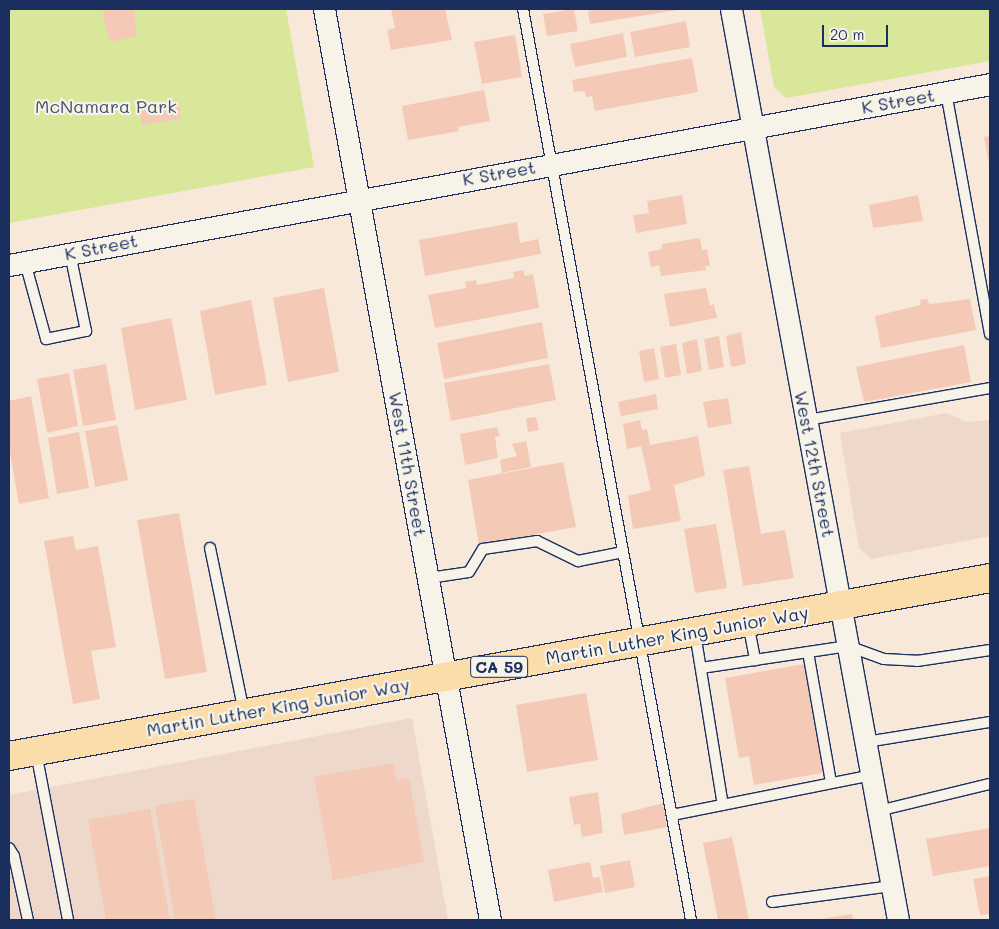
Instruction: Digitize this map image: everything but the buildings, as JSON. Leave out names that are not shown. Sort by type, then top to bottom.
[{"type":"highway","name":"Martin Luther King Junior Way","points":[[9,756],[990,578]]},
{"type":"street","name":"West 11th Street","points":[[324,9],[490,920]]},
{"type":"street","name":"West 12th Street","points":[[731,9],[898,920]]},
{"type":"street","name":"K Street","points":[[17,263],[990,84]]},
{"type":"lane","points":[[523,9],[691,920]]},
{"type":"lane","points":[[946,92],[990,334]]},
{"type":"lane","points":[[17,263],[46,339],[62,336],[86,331],[70,253]]},
{"type":"lane","points":[[807,420],[990,388]]},
{"type":"lane","points":[[429,578],[469,572],[483,549],[538,541],[578,561],[623,552]]},
{"type":"lane","points":[[210,548],[244,713]]},
{"type":"lane","points":[[747,622],[755,660]]},
{"type":"lane","points":[[695,632],[723,804]]},
{"type":"lane","points":[[701,668],[848,646],[884,659],[918,661],[990,650]]},
{"type":"lane","points":[[808,652],[831,783]]},
{"type":"lane","points":[[866,742],[990,722]]},
{"type":"lane","points":[[36,751],[68,920]]},
{"type":"lane","points":[[672,815],[872,775]]},
{"type":"lane","points":[[878,810],[990,784]]},
{"type":"lane","points":[[9,848],[14,856],[28,920]]},
{"type":"lane","points":[[772,902],[892,886]]},
{"type":"shaded area","points":[[947,413],[967,422],[990,420],[990,536],[871,559],[859,548],[840,433]]},
{"type":"shaded area","points":[[412,718],[448,920],[9,920],[9,795]]},
{"type":"green space","name":"McNamara Park","points":[[9,9],[286,9],[314,167],[9,223]]},
{"type":"green space","points":[[760,9],[990,9],[990,61],[786,98],[774,87]]}]
